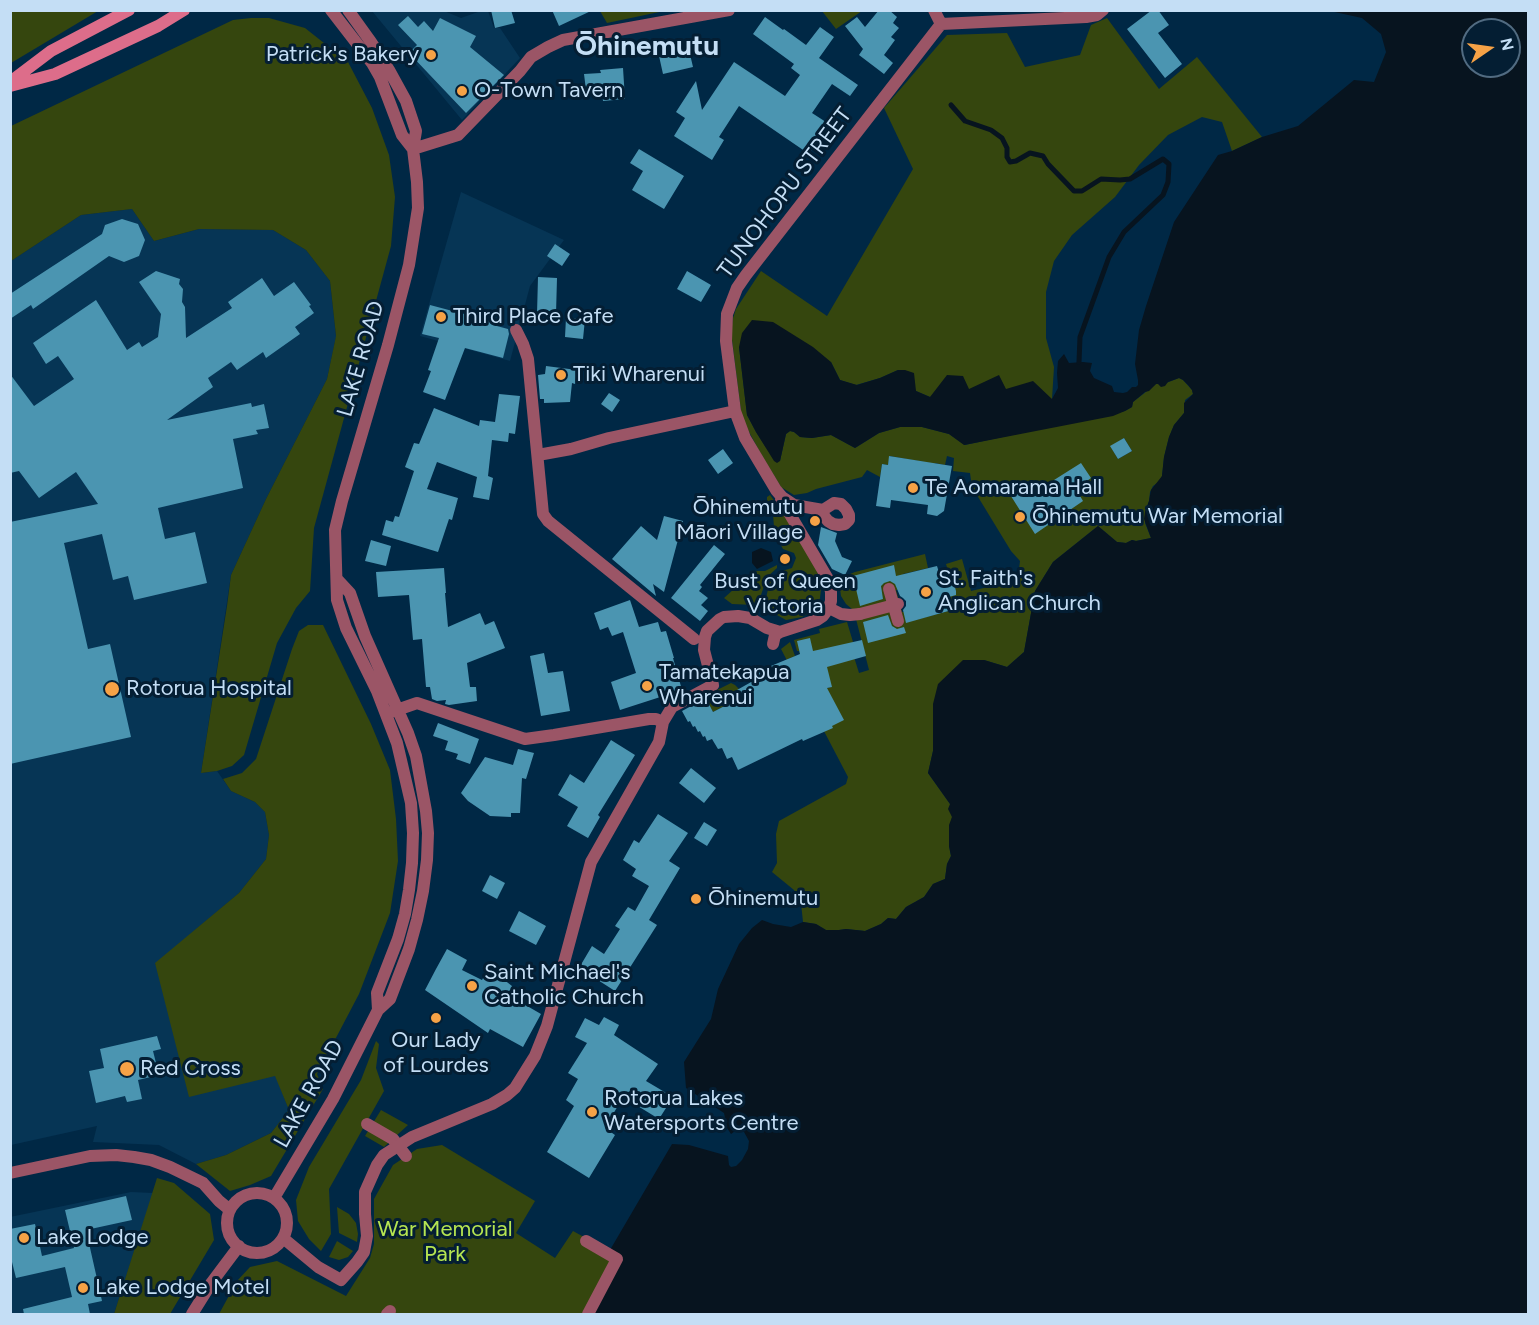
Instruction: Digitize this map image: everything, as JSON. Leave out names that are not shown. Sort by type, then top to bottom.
[{"type":"main road","points":[[10,84],[51,51],[129,10]]},
{"type":"main road","points":[[10,84],[55,74],[158,26],[184,10]]},
{"type":"street","name":"LAKE ROAD","points":[[331,10],[362,49],[380,77],[402,135],[413,149]]},
{"type":"street","name":"LAKE ROAD","points":[[273,1198],[333,1099],[378,1010],[390,999],[409,949],[417,920],[427,860],[428,833],[416,756],[393,712],[350,592],[337,579],[335,560],[335,530],[404,288],[418,208],[413,149],[416,131],[406,101],[389,70],[348,10]]},
{"type":"street","points":[[413,149],[458,135],[531,57],[563,40],[729,10]]},
{"type":"street","points":[[934,10],[940,24],[1086,17],[1097,15],[1103,10]]},
{"type":"street","name":"TUNOHOPU STREET","points":[[823,510],[794,505],[782,496],[776,490],[746,438],[735,411],[725,327],[727,314],[737,288],[746,275],[940,24]]},
{"type":"street","points":[[516,330],[528,360],[543,514],[548,521],[694,639]]},
{"type":"street","points":[[538,455],[735,411]]},
{"type":"street","points":[[283,1238],[318,1267],[341,1280],[364,1252],[367,1236],[364,1198],[367,1186],[384,1155],[402,1150],[412,1137],[492,1104],[507,1095],[515,1088],[531,1065],[553,1009],[591,862],[659,742],[663,722],[672,707],[713,685],[704,650],[707,630],[724,617],[750,618],[763,626],[773,644],[775,635],[816,620],[823,616],[829,608],[831,592],[828,579],[776,490]]},
{"type":"street","points":[[889,589],[896,604],[898,621]]},
{"type":"street","points":[[829,608],[841,614],[850,615],[896,604]]},
{"type":"street","points":[[393,712],[417,703],[525,739],[649,719],[663,722]]},
{"type":"street","name":"LAKE ROAD","points":[[378,1010],[377,993],[405,914],[412,863],[411,803],[397,743],[393,712]]},
{"type":"street","points":[[413,833],[428,833]]},
{"type":"street","points":[[367,1124],[393,1139],[402,1150]]},
{"type":"street","points":[[10,1173],[90,1156],[134,1157],[170,1167],[203,1183],[230,1210]]},
{"type":"street","points":[[249,1194],[266,1194],[280,1204],[285,1212],[287,1220],[283,1238],[267,1251],[247,1251],[238,1246],[228,1230],[230,1210],[241,1197],[249,1194]]},
{"type":"street","points":[[586,1241],[617,1259],[588,1314]]},
{"type":"street","points":[[192,1314],[238,1246]]},
{"type":"shaded area","points":[[372,11],[444,11],[461,18],[488,11],[494,28],[500,28],[520,58],[462,120]]},
{"type":"shaded area","points":[[1330,11],[1528,11],[1528,1314],[592,1314],[623,1258],[610,1250],[672,1144],[689,1145],[728,1156],[731,1167],[736,1166],[742,1160],[748,1149],[749,1141],[744,1132],[738,1129],[731,1134],[727,1128],[724,1113],[686,1088],[684,1062],[711,1019],[718,989],[739,944],[762,920],[791,927],[803,922],[816,924],[826,930],[865,931],[888,918],[896,919],[906,907],[924,897],[933,884],[945,879],[947,864],[951,856],[949,825],[952,817],[948,809],[950,804],[928,773],[933,751],[933,704],[938,684],[963,660],[984,660],[1007,667],[1024,652],[1035,591],[1053,562],[1098,526],[1117,542],[1126,543],[1151,538],[1144,519],[1151,490],[1162,476],[1164,457],[1174,425],[1184,413],[1184,403],[1193,394],[1188,385],[1179,378],[1168,382],[1165,386],[1161,387],[1156,384],[1133,402],[1132,407],[1113,416],[964,445],[949,434],[922,427],[900,427],[879,433],[855,448],[831,435],[800,437],[790,431],[786,434],[780,461],[777,463],[747,415],[739,347],[742,333],[752,320],[773,322],[813,347],[831,362],[840,380],[857,385],[898,370],[905,370],[914,373],[916,391],[930,397],[947,375],[963,376],[969,389],[999,375],[1006,389],[1033,381],[1052,399],[1058,388],[1058,361],[1064,354],[1069,363],[1092,363],[1090,371],[1094,378],[1112,386],[1114,392],[1127,392],[1138,385],[1135,364],[1139,330],[1174,222],[1218,155],[1262,137],[1298,126],[1354,80],[1374,82],[1386,52],[1381,34],[1362,18]]},
{"type":"shaded area","points":[[461,192],[564,240],[530,286],[510,361],[420,336]]},
{"type":"shaded area","name":"Rotorua Hospital","points":[[132,209],[154,241],[199,229],[273,230],[306,250],[330,281],[336,337],[327,379],[266,499],[231,575],[201,773],[217,771],[231,791],[255,802],[265,812],[269,835],[266,859],[239,893],[155,964],[276,1076],[289,1110],[271,1133],[226,1155],[196,1164],[159,1145],[93,1142],[97,1126],[11,1145],[11,261],[81,215]]},
{"type":"shaded area","points":[[761,548],[771,552],[773,561],[757,569],[752,563],[752,552]]},
{"type":"shaded area","points":[[131,1192],[153,1193],[114,1314],[11,1314],[10,1217]]},
{"type":"green space","points":[[11,10],[98,10],[98,11],[11,63]]},
{"type":"green space","points":[[600,11],[664,11],[607,23]]},
{"type":"green space","points":[[822,11],[862,11],[836,29]]},
{"type":"green space","points":[[269,18],[305,28],[348,62],[372,108],[389,155],[395,197],[391,246],[314,528],[310,591],[296,608],[277,643],[244,755],[232,766],[201,773],[231,575],[266,499],[327,379],[336,336],[330,281],[306,250],[273,230],[199,229],[154,241],[132,209],[81,215],[11,261],[11,126],[233,20]]},
{"type":"green space","points":[[1107,18],[1159,89],[1197,57],[1262,137],[1232,151],[1222,122],[1202,117],[1168,135],[1139,165],[1115,197],[1072,235],[1054,261],[1046,292],[1046,338],[1054,367],[1052,399],[1006,390],[969,389],[930,397],[916,391],[898,370],[856,385],[840,380],[831,362],[739,347],[747,415],[765,446],[780,461],[786,434],[790,431],[800,437],[831,435],[855,448],[879,433],[900,427],[922,427],[949,434],[965,445],[1125,411],[1156,384],[1179,378],[1192,390],[1193,394],[1185,400],[1184,413],[1174,425],[1164,457],[1162,476],[1150,492],[1145,523],[1151,538],[1126,543],[1117,542],[1098,526],[1053,562],[1035,591],[1024,652],[1007,667],[984,660],[933,704],[933,751],[928,773],[950,804],[952,817],[949,846],[951,856],[947,864],[945,879],[933,884],[924,897],[906,907],[896,919],[888,918],[865,931],[826,930],[816,924],[803,922],[801,903],[794,890],[772,872],[777,863],[776,834],[779,821],[846,784],[848,777],[781,649],[790,642],[795,656],[788,659],[803,663],[794,640],[820,633],[819,629],[847,622],[853,642],[850,644],[859,673],[869,670],[856,619],[852,609],[841,596],[839,581],[850,577],[850,574],[855,572],[925,554],[928,568],[903,574],[900,589],[896,590],[902,612],[906,612],[915,620],[952,610],[949,597],[956,594],[946,564],[962,559],[971,591],[1013,581],[1020,561],[1011,551],[972,487],[970,473],[953,471],[954,458],[947,456],[945,465],[890,456],[888,465],[882,464],[880,477],[867,470],[862,477],[794,495],[781,487],[742,419],[731,332],[733,318],[736,309],[761,271],[827,316],[913,169],[884,108],[947,35],[1007,33],[1025,67],[1080,55],[1091,25]],"holes":[[[1124,438],[1132,451],[1118,459],[1111,447]],[[805,658],[831,687],[814,692]]]},
{"type":"green space","points":[[770,495],[789,521],[814,563],[819,577],[821,589],[817,606],[802,617],[786,620],[766,609],[765,603],[770,580],[782,571],[792,568],[796,558],[794,553],[783,549],[778,540],[773,514],[767,502],[767,497]]},
{"type":"green space","points":[[777,565],[777,568],[767,577],[760,598],[755,605],[732,604],[724,598],[754,571],[765,571]]},
{"type":"green space","points":[[308,625],[323,625],[371,724],[390,770],[398,861],[390,913],[359,994],[317,1074],[323,1089],[271,1176],[230,1191],[196,1164],[226,1155],[271,1133],[289,1110],[275,1076],[189,1097],[155,963],[239,893],[266,859],[269,835],[265,812],[255,802],[231,791],[223,779],[242,773],[256,759],[292,649],[299,631]]},
{"type":"green space","points":[[731,683],[739,689],[740,698],[713,712],[706,698],[703,697]]},
{"type":"green space","points":[[376,1041],[379,1044],[376,1068],[384,1091],[329,1189],[331,1234],[321,1251],[309,1239],[298,1221],[296,1200],[309,1167],[361,1080]]},
{"type":"green space","points":[[381,1110],[408,1125],[384,1147],[365,1136]]},
{"type":"green space","name":"War Memorial Park","points":[[442,1145],[535,1201],[516,1233],[555,1258],[573,1231],[622,1258],[592,1314],[219,1314],[237,1281],[250,1267],[277,1261],[346,1296],[370,1258],[374,1244],[374,1199],[393,1165],[417,1149]]},
{"type":"green space","points":[[157,1178],[174,1183],[210,1214],[214,1240],[170,1314],[114,1314]]},
{"type":"green space","points":[[337,1207],[349,1214],[356,1223],[357,1242],[339,1233]]},
{"type":"green space","points":[[337,1241],[353,1251],[348,1257],[339,1260],[329,1257]]},
{"type":"building","points":[[491,10],[511,10],[515,23],[495,28]]},
{"type":"building","points":[[552,10],[593,10],[559,26]]},
{"type":"building","points":[[879,10],[889,10],[897,17],[893,23],[899,28],[891,37],[895,40],[884,55],[893,63],[884,74],[859,55],[863,49],[845,26],[857,17],[865,27]]},
{"type":"building","points":[[1152,10],[1158,10],[1169,25],[1158,33],[1182,64],[1165,78],[1127,29]]},
{"type":"building","points":[[408,16],[418,27],[424,21],[433,31],[440,18],[476,36],[470,47],[504,75],[466,113],[409,53],[417,45],[398,25]]},
{"type":"building","points":[[765,17],[806,45],[820,27],[834,37],[819,58],[858,85],[850,96],[832,84],[812,113],[829,124],[809,154],[739,106],[719,137],[724,140],[712,160],[674,136],[685,118],[676,112],[696,81],[702,110],[734,62],[785,96],[800,75],[791,68],[794,64],[753,34]]},
{"type":"building","points":[[678,44],[680,52],[689,50],[693,67],[663,74],[659,56],[661,55],[660,48]]},
{"type":"building","points":[[623,68],[625,99],[603,101],[602,89],[586,90],[584,74]]},
{"type":"building","points":[[639,149],[684,176],[664,209],[632,190],[643,171],[630,163]]},
{"type":"building","points":[[122,219],[138,224],[145,240],[139,256],[124,262],[109,256],[33,309],[31,305],[10,319],[10,294],[102,234],[105,225]]},
{"type":"building","points":[[555,244],[570,254],[562,266],[547,256]]},
{"type":"building","points":[[156,271],[180,279],[179,284],[183,289],[182,302],[185,307],[186,338],[232,308],[228,302],[262,278],[274,296],[294,282],[311,305],[309,306],[314,313],[295,327],[300,334],[266,358],[263,352],[237,370],[231,362],[208,378],[213,387],[167,420],[251,403],[252,407],[264,404],[269,428],[256,430],[258,434],[233,439],[243,488],[158,508],[165,539],[195,532],[207,583],[134,600],[128,576],[113,580],[102,534],[64,543],[88,649],[110,644],[131,737],[10,764],[10,522],[98,504],[76,472],[39,498],[19,471],[10,473],[10,374],[34,406],[74,379],[58,356],[46,364],[33,343],[96,300],[127,350],[139,342],[142,347],[158,337],[161,314],[139,282]]},
{"type":"building","points":[[687,271],[711,285],[701,302],[677,289]]},
{"type":"building","points":[[538,277],[557,278],[556,314],[537,314]]},
{"type":"building","points":[[430,305],[494,322],[493,325],[508,329],[509,334],[503,358],[465,348],[445,400],[423,392],[439,338],[422,334]]},
{"type":"building","points":[[566,318],[585,319],[583,339],[565,337]]},
{"type":"building","points":[[546,366],[577,370],[575,384],[572,383],[570,402],[544,403],[544,399],[540,399],[538,375],[545,374]]},
{"type":"building","points":[[609,393],[620,400],[612,412],[601,404]]},
{"type":"building","points":[[499,394],[520,396],[515,434],[509,433],[508,442],[492,440],[488,476],[493,478],[489,500],[473,497],[477,477],[437,462],[427,489],[458,498],[452,520],[449,519],[438,552],[382,535],[386,520],[393,522],[395,516],[399,517],[414,471],[405,467],[414,443],[419,444],[434,408],[479,426],[480,420],[495,422]]},
{"type":"building","points":[[1124,438],[1132,451],[1118,459],[1110,446]]},
{"type":"building","points":[[723,449],[733,463],[718,474],[708,460]]},
{"type":"building","name":"Te Aomarama Hall","points":[[889,456],[952,466],[944,511],[937,516],[927,514],[928,505],[891,500],[890,508],[876,506],[882,464],[888,465]]},
{"type":"building","points":[[1081,463],[1091,478],[1076,489],[1083,501],[1035,534],[1009,493],[1028,481],[1035,492]]},
{"type":"building","points":[[664,516],[683,521],[664,592],[653,584],[656,596],[612,559],[641,526],[657,540]]},
{"type":"building","points":[[821,527],[837,533],[835,541],[842,557],[852,561],[845,575],[832,569],[818,545]]},
{"type":"building","points":[[371,540],[391,546],[386,566],[365,561]]},
{"type":"building","points":[[714,545],[725,554],[700,585],[702,587],[699,591],[708,598],[701,605],[708,611],[700,621],[671,598]]},
{"type":"building","name":"St. Faith's Anglican Church","points":[[894,565],[896,576],[937,566],[941,579],[952,576],[956,595],[949,597],[952,610],[906,623],[903,610],[906,601],[900,596],[895,584],[890,581],[881,586],[883,599],[860,606],[853,576]]},
{"type":"building","points":[[444,568],[448,627],[480,613],[485,625],[494,621],[505,648],[467,663],[470,687],[476,687],[477,701],[449,705],[445,704],[446,700],[432,699],[430,687],[426,687],[422,639],[413,640],[409,595],[378,597],[376,572]]},
{"type":"building","points":[[630,600],[639,627],[658,622],[661,632],[666,631],[682,690],[620,710],[611,682],[636,673],[623,632],[612,636],[608,627],[600,630],[594,613]]},
{"type":"building","points":[[888,615],[892,626],[897,629],[904,627],[906,633],[868,643],[863,622]]},
{"type":"building","points":[[810,638],[813,651],[862,640],[866,656],[827,667],[832,687],[827,688],[844,720],[832,726],[833,728],[803,741],[802,739],[738,770],[732,757],[727,759],[722,748],[718,749],[712,739],[707,741],[690,721],[688,722],[682,711],[706,698],[713,712],[740,698],[737,690],[753,681],[749,675],[800,654],[797,641]]},
{"type":"building","points":[[544,653],[548,673],[563,671],[570,711],[541,716],[530,656]]},
{"type":"building","points":[[438,723],[479,739],[470,764],[456,759],[458,754],[445,750],[448,741],[433,736]]},
{"type":"building","points":[[611,740],[635,755],[598,815],[600,817],[588,838],[567,826],[578,807],[558,795],[570,774],[584,783]]},
{"type":"building","points":[[518,749],[534,753],[526,779],[522,778],[520,813],[511,813],[511,817],[490,816],[468,801],[461,793],[485,757],[513,765]]},
{"type":"building","points":[[691,768],[716,788],[704,803],[679,783]]},
{"type":"building","points":[[658,814],[688,833],[669,861],[680,868],[649,920],[657,925],[615,991],[579,968],[592,946],[604,954],[620,929],[615,926],[628,907],[635,911],[649,886],[632,876],[636,869],[623,860],[634,840],[639,843]]},
{"type":"building","points":[[704,822],[717,830],[707,846],[694,838]]},
{"type":"building","points":[[490,875],[505,883],[497,899],[482,891]]},
{"type":"building","points":[[519,911],[546,926],[536,945],[509,931]]},
{"type":"building","points":[[447,949],[467,960],[462,970],[482,980],[487,971],[503,979],[512,986],[508,995],[541,1014],[523,1047],[490,1029],[488,1033],[425,990]]},
{"type":"building","name":"Rotorua Lakes Watersports Centre","points":[[604,1017],[619,1025],[614,1035],[658,1064],[646,1081],[673,1097],[659,1119],[623,1097],[605,1128],[615,1135],[589,1178],[547,1152],[574,1106],[566,1100],[578,1079],[568,1073],[587,1043],[575,1037],[585,1018],[599,1025]]},
{"type":"building","name":"Red Cross","points":[[157,1036],[161,1049],[153,1051],[159,1075],[138,1080],[142,1099],[127,1102],[125,1096],[96,1103],[89,1071],[104,1068],[100,1049]]},
{"type":"building","points":[[126,1196],[132,1220],[86,1230],[102,1301],[88,1304],[90,1314],[24,1314],[23,1309],[72,1297],[65,1267],[16,1278],[10,1254],[10,1229],[35,1224],[42,1256],[74,1248],[65,1210]]},
{"type":"waterway","points":[[951,105],[965,121],[991,130],[1002,138],[1010,162],[1030,153],[1043,156],[1074,191],[1082,191],[1101,179],[1130,179],[1163,159],[1169,164],[1168,182],[1163,195],[1124,232],[1109,257],[1080,337],[1079,362]]},
{"type":"place","name":"Patrick's Bakery","points":[[431,55]]},
{"type":"place","name":"O-Town Tavern","points":[[462,91]]},
{"type":"place","name":"Third Place Cafe","points":[[441,317]]},
{"type":"place","name":"Tiki Wharenui","points":[[561,375]]},
{"type":"place","name":"Te Aomarama Hall","points":[[913,488]]},
{"type":"place","name":"Ōhinemutu War Memorial","points":[[1020,517]]},
{"type":"place","name":"Ōhinemutu Māori Village","points":[[815,521]]},
{"type":"place","name":"Bust of Queen Victoria","points":[[785,559]]},
{"type":"place","name":"St. Faith's Anglican Church","points":[[926,592]]},
{"type":"place","name":"Tamatekapua Wharenui","points":[[647,686]]},
{"type":"place","name":"Rotorua Hospital","points":[[112,689]]},
{"type":"place","name":"Ōhinemutu","points":[[696,899]]},
{"type":"place","name":"Saint Michael's Catholic Church","points":[[472,986]]},
{"type":"place","name":"Our Lady of Lourdes","points":[[436,1018]]},
{"type":"place","name":"Red Cross","points":[[127,1069]]},
{"type":"place","name":"Rotorua Lakes Watersports Centre","points":[[592,1112]]},
{"type":"place","name":"Lake Lodge","points":[[24,1238]]},
{"type":"place","name":"Lake Lodge Motel","points":[[83,1288]]},
{"type":"district","name":"Ōhinemutu","points":[[647,47]]}]
